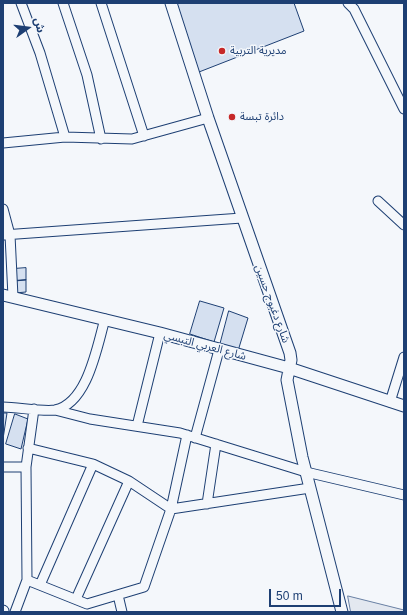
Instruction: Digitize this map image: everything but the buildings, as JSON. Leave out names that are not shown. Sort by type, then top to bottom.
[{"type":"street","points":[[21,3],[40,53],[65,137]]},
{"type":"street","points":[[63,3],[87,75],[101,139]]},
{"type":"street","points":[[101,3],[144,136]]},
{"type":"street","name":"شارع دغبوج حسين","points":[[171,3],[208,118],[290,353],[291,360],[287,380],[306,472],[342,612]]},
{"type":"street","points":[[348,3],[354,9],[404,109]]},
{"type":"street","points":[[3,143],[65,137],[132,139],[208,118]]},
{"type":"street","points":[[378,201],[404,225]]},
{"type":"street","points":[[3,209],[6,235],[8,296]]},
{"type":"street","points":[[6,235],[242,218]]},
{"type":"street","name":"شارع العربي التبسي","points":[[8,296],[160,333],[289,368],[404,406]]},
{"type":"street","points":[[55,410],[66,405],[89,378],[105,319]]},
{"type":"street","points":[[137,426],[160,333]]},
{"type":"street","points":[[27,580],[87,604],[144,586],[171,509],[191,436],[220,350]]},
{"type":"street","points":[[390,402],[404,357]]},
{"type":"street","points":[[3,407],[55,410],[90,419],[191,436],[306,472],[404,495]]},
{"type":"street","points":[[15,612],[27,580],[26,467],[34,409]]},
{"type":"street","points":[[207,504],[216,444]]},
{"type":"street","points":[[28,448],[93,464],[129,481],[171,509],[310,488]]},
{"type":"street","points":[[40,585],[93,464]]},
{"type":"street","points":[[3,467],[26,467]]},
{"type":"street","points":[[76,599],[129,481]]},
{"type":"street","points":[[118,595],[122,612]]},
{"type":"shaded area","points":[[348,596],[404,610],[404,612],[351,612]]},
{"type":"place","name":"مديرية التربية","points":[[222,51]]},
{"type":"place","name":"دائرة تبسة","points":[[232,117]]}]
